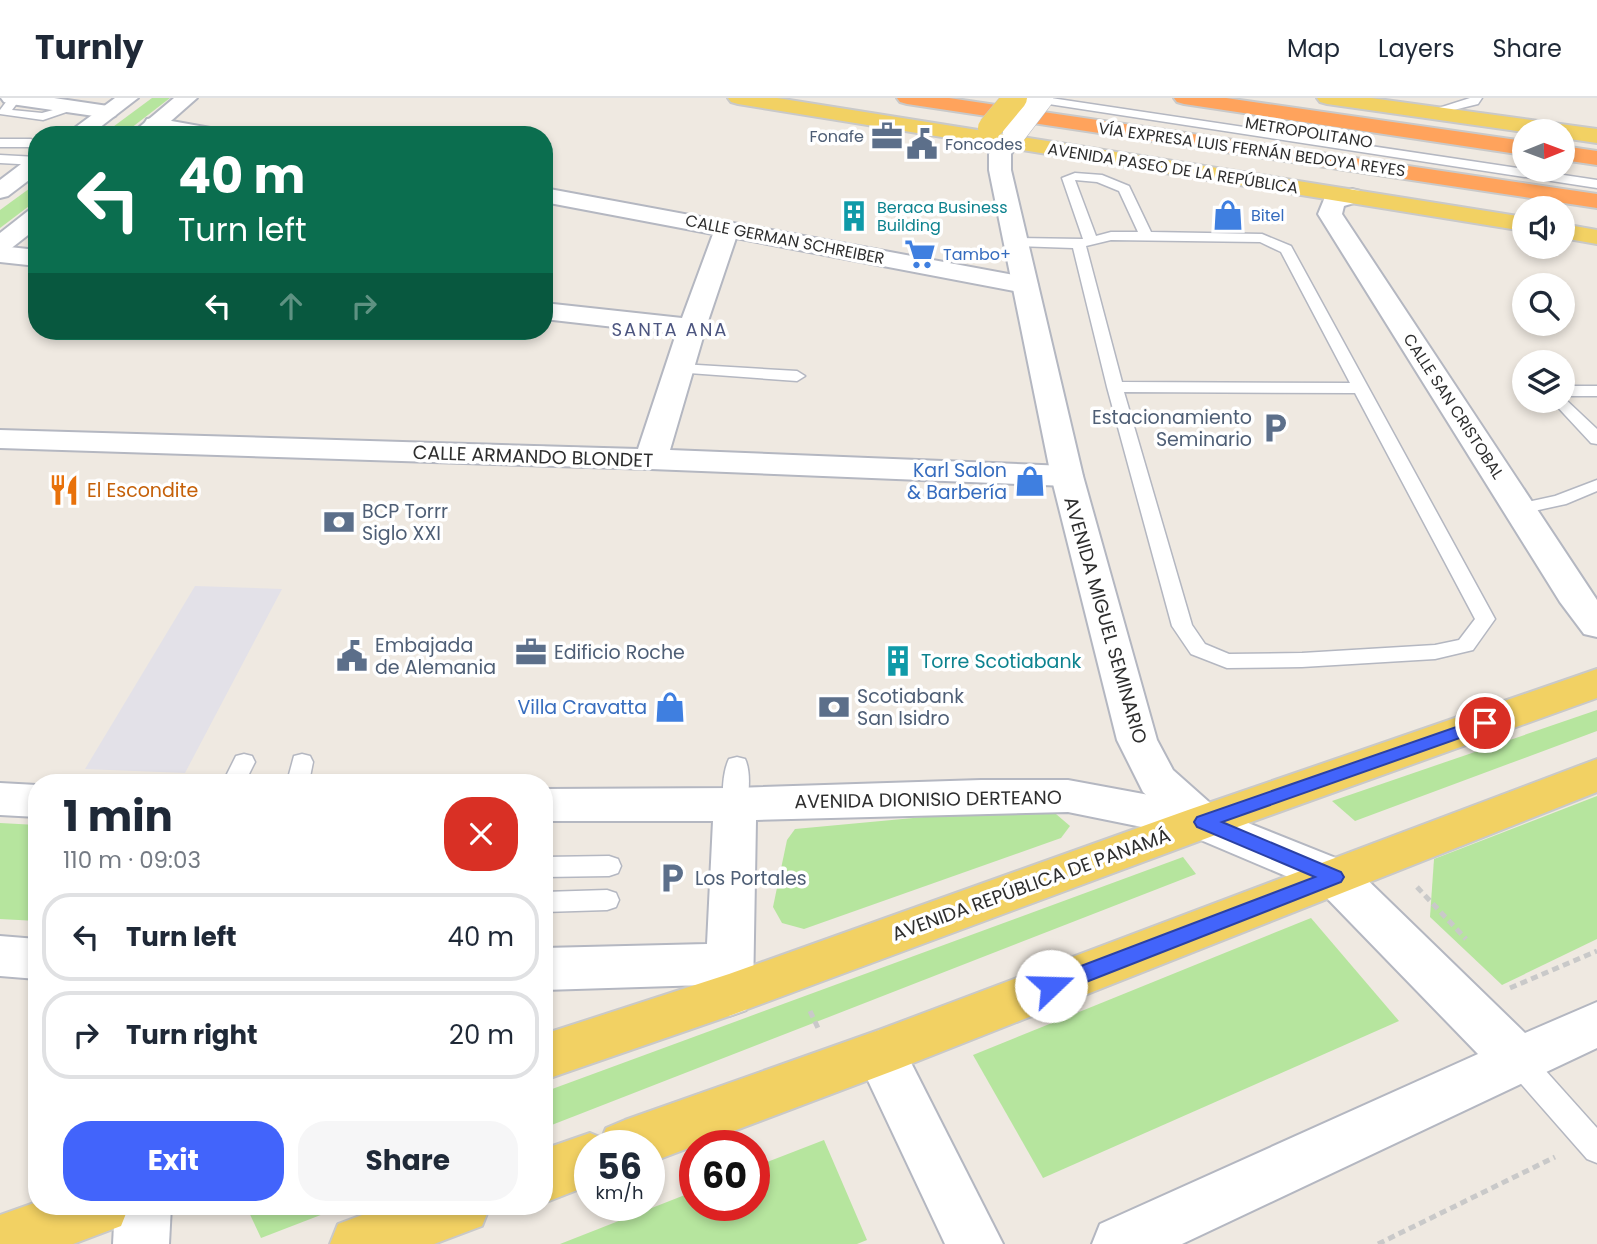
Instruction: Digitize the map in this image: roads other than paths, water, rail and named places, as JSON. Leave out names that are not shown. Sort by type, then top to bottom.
[{"type":"highway","points":[[890,98],[949,114],[1512,209]]},
{"type":"highway","name":"VÍA EXPRESA LUIS FERNÁN BEDOYA REYES","points":[[907,98],[1597,201]]},
{"type":"highway","points":[[1184,98],[1512,146]]},
{"type":"highway","points":[[1274,111],[1415,122],[1512,135]]},
{"type":"highway","points":[[1575,144],[1597,147]]},
{"type":"highway","points":[[1575,155],[1597,158]]},
{"type":"highway","points":[[1575,219],[1597,224]]},
{"type":"main road","name":"AVENIDA PASEO DE LA REPÚBLICA","points":[[738,98],[958,134],[1004,134],[1512,222]]},
{"type":"main road","points":[[1004,134],[1015,98]]},
{"type":"main road","points":[[1327,98],[1597,136]]},
{"type":"main road","points":[[1575,233],[1597,237]]},
{"type":"main road","name":"AVENIDA REPÚBLICA DE PANAMÁ","points":[[553,1053],[729,979],[793,971],[1597,683]]},
{"type":"main road","points":[[665,1131],[858,1061],[1597,775]]},
{"type":"main road","points":[[553,1173],[574,1165]]},
{"type":"main road","points":[[0,1243],[76,1215]]},
{"type":"main road","points":[[358,1244],[437,1215]]},
{"type":"street","points":[[89,126],[128,98]]},
{"type":"street","points":[[152,126],[187,98]]},
{"type":"street","name":"AVENIDA MIGUEL SEMINARIO","points":[[1041,98],[1004,134],[999,154],[1000,170],[1067,476],[1137,740],[1158,780],[1203,822],[1335,877],[1518,1060]]},
{"type":"street","points":[[9,104],[75,107],[108,112]]},
{"type":"street","points":[[0,191],[28,158]]},
{"type":"street","name":"CALLE SAN CRISTOBAL","points":[[1352,196],[1333,202],[1330,214],[1573,594],[1597,625]]},
{"type":"street","name":"CALLE GERMAN SCHREIBER","points":[[553,197],[1025,285]]},
{"type":"street","points":[[0,245],[28,223]]},
{"type":"street","points":[[651,459],[692,327],[727,228]]},
{"type":"street","points":[[0,254],[28,257]]},
{"type":"street","points":[[553,312],[692,327]]},
{"type":"street","name":"CALLE ARMANDO BLONDET","points":[[0,439],[651,459],[1067,476]]},
{"type":"street","points":[[553,969],[729,979],[736,785]]},
{"type":"street","name":"AVENIDA DIONISIO DERTEANO","points":[[553,804],[736,785],[981,796],[1068,796],[1203,822]]},
{"type":"street","points":[[0,799],[28,801]]},
{"type":"street","points":[[0,956],[28,958]]},
{"type":"street","points":[[1120,1244],[1597,1024]]},
{"type":"street","points":[[858,1061],[975,1244]]},
{"type":"street","points":[[141,1244],[143,1215]]},
{"type":"lane","name":"METROPOLITANO","points":[[1029,98],[1597,184]]},
{"type":"lane","name":"METROPOLITANO","points":[[1094,98],[1512,163]]},
{"type":"lane","points":[[1429,113],[1475,100],[1501,123]]},
{"type":"lane","points":[[9,104],[43,117],[51,124],[50,126]]},
{"type":"lane","points":[[43,117],[75,107]]},
{"type":"lane","points":[[0,143],[28,146]]},
{"type":"lane","points":[[0,159],[28,150]]},
{"type":"lane","points":[[1575,173],[1597,176]]},
{"type":"lane","points":[[1017,243],[1085,243],[1111,236],[1262,238],[1286,249],[1485,620],[1466,645],[1435,652],[1302,660],[1227,661],[1198,649],[1182,626],[1115,387],[1085,243],[1068,178],[1103,180],[1124,189],[1146,236]]},
{"type":"lane","points":[[681,369],[797,376]]},
{"type":"lane","points":[[1115,387],[1360,388]]},
{"type":"lane","points":[[1575,391],[1597,391]]},
{"type":"lane","points":[[1572,413],[1597,439]]},
{"type":"lane","points":[[1520,509],[1560,500],[1597,485]]},
{"type":"lane","points":[[553,867],[609,866]]},
{"type":"lane","points":[[553,902],[607,900]]},
{"type":"lane","points":[[1518,1060],[1593,1145]]},
{"type":"place","name":"Fonafe","points":[[887,136]]},
{"type":"place","name":"Foncodes","points":[[922,144]]},
{"type":"place","name":"Bitel","points":[[1228,215]]},
{"type":"place","name":"Beraca Business Building","points":[[854,216]]},
{"type":"place","name":"Tambo+","points":[[920,254]]},
{"type":"place","name":"Estacionamiento Seminario","points":[[1275,428]]},
{"type":"place","name":"Karl Salon & Barbería","points":[[1030,481]]},
{"type":"place","name":"El Escondite","points":[[64,490]]},
{"type":"place","name":"BCP Torrr Siglo XXI","points":[[339,522]]},
{"type":"place","name":"Edificio Roche","points":[[531,652]]},
{"type":"place","name":"Embajada de Alemania","points":[[352,656]]},
{"type":"place","name":"Torre Scotiabank","points":[[898,661]]},
{"type":"place","name":"Villa Cravatta","points":[[670,707]]},
{"type":"place","name":"Scotiabank San Isidro","points":[[834,707]]},
{"type":"place","name":"Los Portales","points":[[672,878]]},
{"type":"district","name":"SANTA ANA","points":[[670,330]]}]
